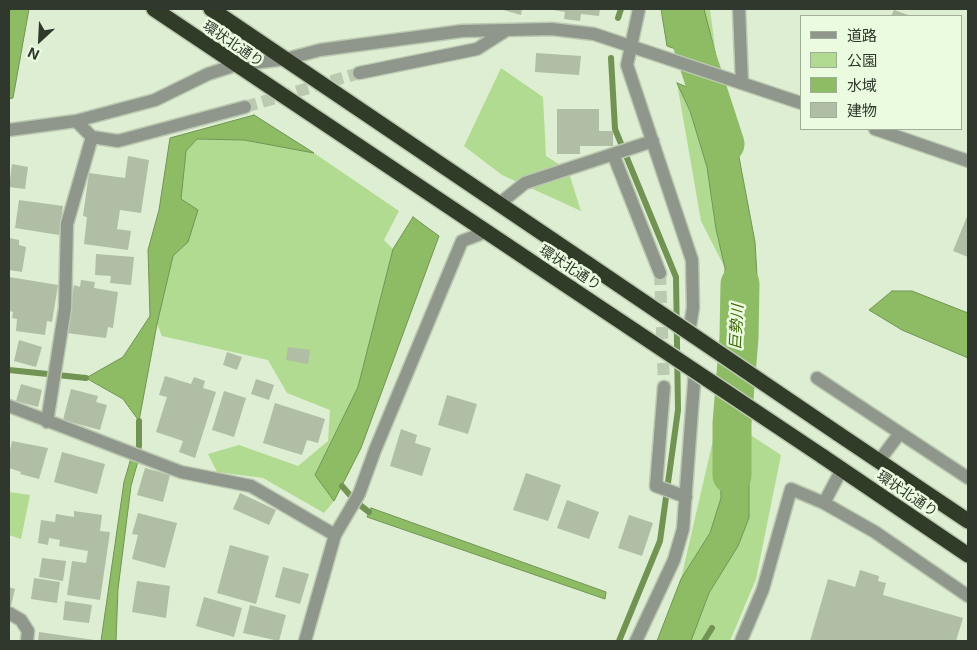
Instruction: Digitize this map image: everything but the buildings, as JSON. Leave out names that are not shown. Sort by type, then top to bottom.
[{"type":"highway","name":"環状北通り","points":[[154,9],[695,370],[968,555]]},
{"type":"highway","name":"環状北通り","points":[[211,9],[968,521]]},
{"type":"street","points":[[639,9],[627,65],[692,260],[693,308],[688,332]]},
{"type":"street","points":[[739,9],[742,83]]},
{"type":"street","points":[[14,129],[76,121],[156,100],[208,74],[236,65],[286,59],[320,50],[462,31],[552,29],[594,34],[800,103]]},
{"type":"street","points":[[359,73],[477,49],[506,30]]},
{"type":"street","points":[[76,121],[92,137],[118,141],[245,107]]},
{"type":"street","points":[[878,130],[968,161]]},
{"type":"street","points":[[47,422],[65,308],[67,224],[92,137]]},
{"type":"street","points":[[499,204],[525,183],[653,141]]},
{"type":"street","points":[[613,154],[660,272]]},
{"type":"street","points":[[305,641],[335,535],[359,494],[375,450],[462,241],[486,232]]},
{"type":"street","points":[[636,641],[674,560],[683,529],[695,370]]},
{"type":"street","points":[[817,378],[968,478]]},
{"type":"street","points":[[664,387],[656,486],[686,497]]},
{"type":"street","points":[[9,406],[181,472],[251,486],[335,535]]},
{"type":"street","points":[[880,461],[900,433]]},
{"type":"street","points":[[824,503],[842,469]]},
{"type":"street","points":[[741,641],[763,589],[791,489],[824,503],[875,532],[968,596]]},
{"type":"street","points":[[9,613],[21,620],[28,632],[27,641]]},
{"type":"green space","points":[[704,9],[710,9],[716,56],[704,15]]},
{"type":"green space","points":[[501,68],[543,97],[546,156],[568,170],[581,211],[502,175],[464,146]]},
{"type":"green space","points":[[677,83],[690,111],[707,167],[716,229],[725,268],[701,221]]},
{"type":"green space","points":[[197,139],[244,140],[314,153],[399,211],[384,240],[393,249],[358,387],[315,475],[334,501],[324,513],[263,478],[217,472],[208,454],[239,445],[298,466],[328,441],[330,410],[287,393],[268,360],[162,336],[157,324],[173,256],[188,242],[181,199],[186,151]]},
{"type":"green space","points":[[719,414],[721,498],[710,533],[681,579]]},
{"type":"green space","points":[[749,434],[781,455],[756,579],[730,641],[691,641],[709,593],[738,546],[749,519]]},
{"type":"green space","points":[[9,492],[30,495],[21,539],[9,535]]},
{"type":"water","points":[[9,9],[29,9],[13,98],[9,99]]},
{"type":"water","points":[[661,9],[704,9],[716,56],[707,60],[667,46]]},
{"type":"water","points":[[677,83],[729,104],[755,242],[758,293],[753,347],[724,328],[725,268],[716,229],[707,167],[690,111]]},
{"type":"water","points":[[254,115],[314,153],[244,140],[197,139],[186,151],[181,199],[198,210],[188,242],[173,256],[157,324],[139,421],[123,399],[86,378],[123,357],[150,316],[148,250],[159,210],[170,138]]},
{"type":"water","points":[[413,217],[439,236],[361,448],[334,501],[315,475],[358,387],[393,249]]},
{"type":"water","points":[[892,291],[912,291],[968,313],[968,358],[902,330],[869,310]]},
{"type":"water","points":[[719,414],[749,434],[749,518],[738,546],[709,593],[691,641],[657,641],[681,579],[710,533],[721,498]]},
{"type":"water","points":[[131,458],[138,461],[131,486],[118,589],[116,641],[101,641],[124,482]]},
{"type":"water","points":[[371,508],[606,592],[605,599],[367,517]]},
{"type":"waterway","points":[[618,18],[621,9]]},
{"type":"waterway","name":"巨勢川","points":[[681,9],[725,144]]},
{"type":"waterway","points":[[611,58],[615,129],[676,277],[678,410],[660,541],[619,641]]},
{"type":"waterway","name":"巨勢川","points":[[732,475],[732,423],[739,338],[740,284]]},
{"type":"waterway","points":[[9,370],[86,378]]},
{"type":"waterway","points":[[136,456],[139,446],[139,421]]},
{"type":"waterway","points":[[342,486],[356,502],[369,512]]},
{"type":"waterway","points":[[704,641],[712,628]]},
{"type":"tunnel","points":[[245,107],[359,73]]},
{"type":"tunnel","points":[[660,273],[664,387]]}]
